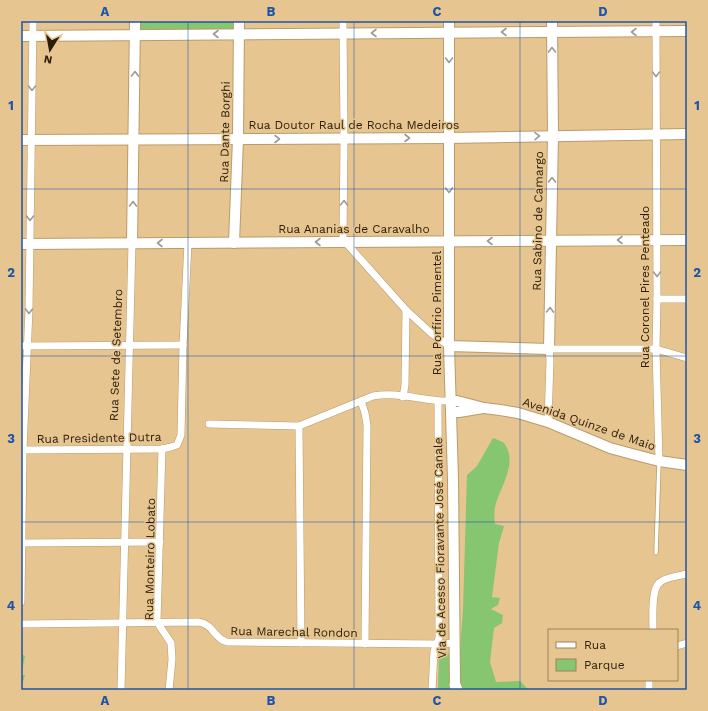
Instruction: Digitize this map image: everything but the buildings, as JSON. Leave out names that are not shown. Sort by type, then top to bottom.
[{"type":"street","points":[[21,602],[24,346],[29,293],[25,244],[32,140],[33,21]]},
{"type":"street","name":"Rua Sete de Setembro","points":[[121,690],[132,243],[135,21]]},
{"type":"street","name":"Rua Dante Borghi","points":[[234,243],[238,139],[239,21]]},
{"type":"street","points":[[343,21],[343,242],[348,245],[406,310],[432,334],[449,346],[549,349],[656,349],[687,358]]},
{"type":"street","name":"Rua Porfírio Pimentel","points":[[448,21],[449,346],[450,401],[452,412]]},
{"type":"street","name":"Rua Sabino de Camargo","points":[[548,422],[553,136],[552,21]]},
{"type":"street","name":"Rua Coronel Pires Penteado","points":[[656,21],[656,349],[659,461]]},
{"type":"street","points":[[21,36],[687,31]]},
{"type":"street","name":"Rua Doutor Raul de Rocha Medeiros","points":[[21,140],[448,138],[687,134]]},
{"type":"street","name":"Rua Ananias de Caravalho","points":[[25,244],[687,240]]},
{"type":"street","points":[[24,346],[183,345],[188,243]]},
{"type":"street","points":[[21,293],[29,293]]},
{"type":"street","points":[[657,299],[687,299]]},
{"type":"street","points":[[403,396],[405,385],[406,310]]},
{"type":"street","name":"Rua Presidente Dutra","points":[[22,450],[171,448],[177,445],[181,435],[183,345]]},
{"type":"street","points":[[209,424],[299,426],[380,395],[403,396],[438,402],[450,401],[484,408]]},
{"type":"street","points":[[361,401],[367,425],[365,644]]},
{"type":"street","points":[[432,690],[434,651],[440,631],[438,402]]},
{"type":"street","points":[[452,412],[484,408]]},
{"type":"street","name":"Avenida Quinze de Maio","points":[[484,408],[518,413],[548,422],[610,448],[659,461],[687,465]]},
{"type":"street","name":"Via de Acesso Fioravante José Canale","points":[[452,412],[455,688]]},
{"type":"street","points":[[299,426],[301,643]]},
{"type":"street","name":"Rua Monteiro Lobato","points":[[162,448],[157,622],[171,643],[172,659],[169,690]]},
{"type":"street","points":[[21,543],[160,542]]},
{"type":"street","points":[[652,629],[655,591],[659,583],[664,580],[687,574]]},
{"type":"street","name":"Rua Marechal Rondon","points":[[21,624],[202,622],[211,627],[218,638],[227,642],[365,644],[454,643]]},
{"type":"lane","name":"Rua Coronel Pires Penteado","points":[[656,553],[659,461]]},
{"type":"green space","points":[[140,21],[233,21],[233,29],[140,29]]},
{"type":"green space","points":[[493,438],[504,443],[510,457],[508,473],[496,503],[494,516],[495,524],[504,526],[499,543],[492,597],[500,598],[498,605],[491,609],[503,615],[502,623],[494,628],[490,662],[496,682],[520,681],[528,690],[460,690],[458,676],[463,609],[467,475],[477,466]]},
{"type":"green space","points":[[439,652],[446,652],[450,655],[450,690],[438,690]]},
{"type":"green space","points":[[21,654],[25,656],[21,675]]},
{"type":"green space","points":[[21,675],[25,675],[21,689]]}]
